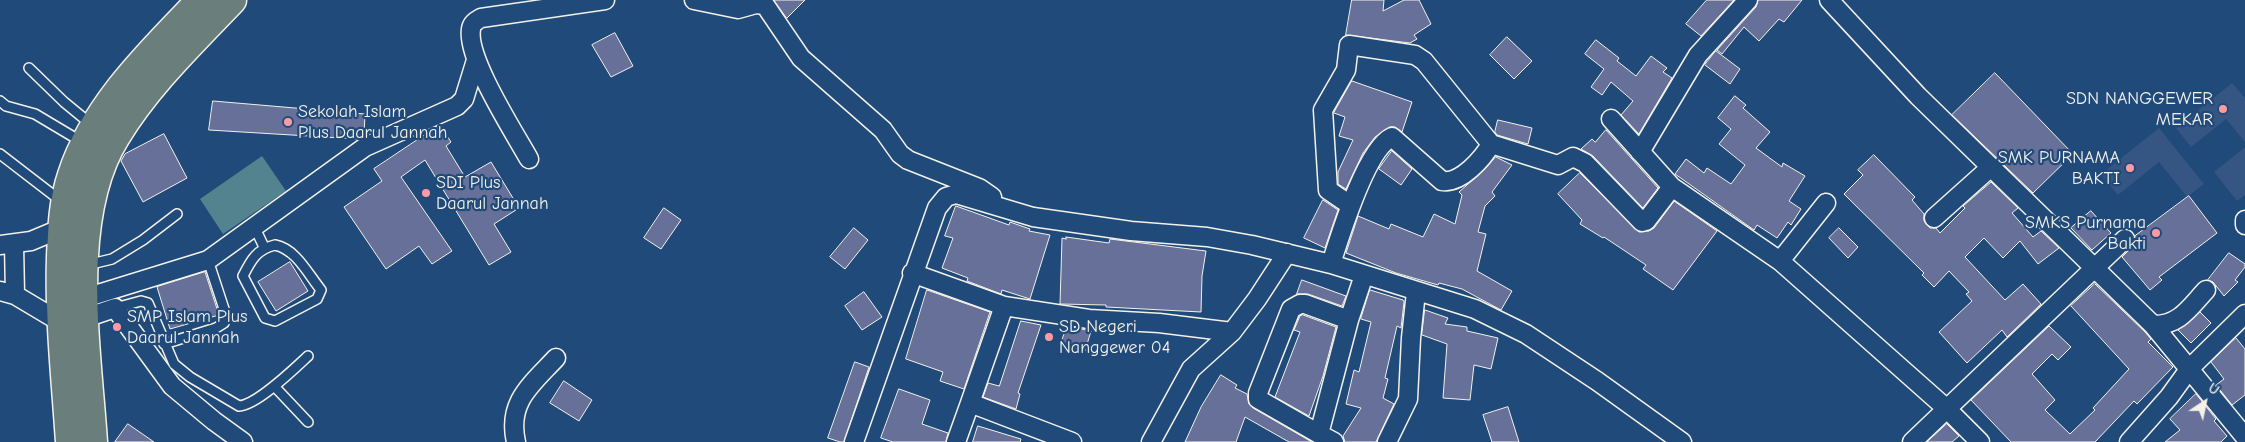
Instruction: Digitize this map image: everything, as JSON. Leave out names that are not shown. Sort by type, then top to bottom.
[{"type":"main road","points":[[93,442],[63,216],[71,176],[90,136],[115,94],[201,0]]},
{"type":"main road","points":[[70,442],[77,313],[84,266],[84,235],[89,207],[103,160],[115,136],[150,87],[232,0]]},
{"type":"street","points":[[529,159],[476,60],[471,30],[475,22],[481,18],[605,0]]},
{"type":"street","points":[[694,0],[738,9],[760,4],[802,58],[883,130],[900,154],[979,188],[994,198],[1000,208]]},
{"type":"street","points":[[1640,152],[1698,55],[1748,0]]},
{"type":"street","points":[[1829,0],[1918,96],[2153,325],[2245,437]]},
{"type":"street","points":[[1350,205],[1328,190],[1323,110],[1346,70],[1349,45],[1415,55],[1424,61],[1492,144],[1558,164],[1573,157],[1585,162],[1642,222],[1644,219],[1646,221],[1672,187]]},
{"type":"street","points":[[77,313],[208,260],[365,147],[457,106],[464,99],[476,60]]},
{"type":"street","points":[[1611,118],[1672,187],[1780,262],[1948,409],[1980,442]]},
{"type":"street","points":[[1331,264],[1350,205],[1373,160],[1384,144],[1392,137],[1442,181],[1448,182],[1454,181],[1482,159],[1492,144]]},
{"type":"street","points":[[1934,218],[1991,167]]},
{"type":"street","points":[[854,442],[912,273],[937,208],[946,197],[956,194],[1033,216],[1131,231],[1208,237],[1287,253],[1331,264],[1416,292],[1475,308],[1526,334],[1597,381],[1682,442]]},
{"type":"street","points":[[1780,262],[1826,203]]},
{"type":"street","points":[[63,216],[45,236],[7,244],[8,293],[77,313],[115,308],[172,386],[231,439]]},
{"type":"street","points":[[2245,220],[2245,225]]},
{"type":"street","points":[[1912,442],[2124,239]]},
{"type":"street","points":[[1151,442],[1191,369],[1232,332],[1257,299],[1287,253]]},
{"type":"street","points":[[912,273],[1004,306],[1071,317],[1159,323],[1232,332]]},
{"type":"street","points":[[1349,320],[1305,304],[1300,304],[1292,309],[1258,394],[1258,398],[1326,438],[1349,320],[1364,274]]},
{"type":"street","points":[[2153,325],[2170,324],[2179,318],[2206,290]]},
{"type":"street","points":[[1387,442],[1408,399],[1411,338],[1416,292]]},
{"type":"street","points":[[956,442],[1004,306]]},
{"type":"street","points":[[2129,442],[2190,368],[2245,314]]},
{"type":"street","points":[[516,442],[513,424],[516,407],[525,391],[556,358]]},
{"type":"street","points":[[970,403],[1040,436],[1072,442]]},
{"type":"lane","points":[[29,68],[64,102],[90,136]]},
{"type":"lane","points":[[0,101],[6,106],[35,114],[90,136]]},
{"type":"lane","points":[[0,154],[63,216]]},
{"type":"lane","points":[[84,266],[112,259],[143,240],[177,214]]},
{"type":"lane","points":[[254,228],[264,247]]},
{"type":"lane","points":[[275,245],[284,247],[292,252],[320,290],[317,299],[275,321],[265,318],[243,276],[255,254],[264,247],[275,245]]},
{"type":"lane","points":[[164,344],[216,328],[224,323],[226,315],[208,260]]},
{"type":"lane","points":[[115,308],[141,301],[148,303],[169,356],[180,370],[234,405],[246,405],[274,386],[308,356]]},
{"type":"lane","points":[[274,386],[308,422]]},
{"type":"shaded area","name":"SDN NANGGEWER MEKAR","points":[[2232,83],[2245,98],[2245,142],[2226,119],[2191,147],[2176,128]]},
{"type":"shaded area","name":"SMK PURNAMA BAKTI","points":[[2159,128],[2204,184],[2187,197],[2159,162],[2118,195],[2101,174]]},
{"type":"shaded area","name":"SDN NANGGEWER MEKAR","points":[[2245,147],[2245,195],[2237,201],[2214,172]]},
{"type":"green space","points":[[262,156],[286,191],[223,234],[200,199]]},
{"type":"building","points":[[774,0],[805,0],[787,18]]},
{"type":"building","points":[[1352,0],[1384,0],[1383,11],[1404,0],[1419,0],[1431,24],[1414,35],[1417,39],[1410,43],[1346,35]]},
{"type":"building","points":[[1707,0],[1734,0],[1701,36],[1686,24]]},
{"type":"building","points":[[1758,0],[1802,0],[1784,22],[1779,19],[1759,41],[1744,27],[1722,54],[1717,50],[1756,7]]},
{"type":"building","points":[[615,33],[633,66],[611,77],[592,45]]},
{"type":"building","points":[[1507,37],[1532,61],[1514,79],[1490,55]]},
{"type":"building","points":[[1596,40],[1619,58],[1617,61],[1636,76],[1651,56],[1667,68],[1663,72],[1672,78],[1639,134],[1621,115],[1633,101],[1611,82],[1602,95],[1591,87],[1604,69],[1585,54]]},
{"type":"building","points":[[1716,51],[1740,69],[1730,84],[1705,65]]},
{"type":"building","points":[[1995,73],[2073,154],[2033,193],[1952,115]]},
{"type":"building","points":[[1352,81],[1412,102],[1402,132],[1395,127],[1390,127],[1375,137],[1363,153],[1346,189],[1338,184],[1338,172],[1353,140],[1339,136],[1345,117],[1334,113]]},
{"type":"building","points":[[1735,96],[1746,105],[1743,108],[1770,132],[1756,148],[1782,167],[1783,163],[1805,176],[1789,201],[1801,209],[1791,225],[1788,222],[1777,238],[1757,225],[1754,230],[1675,174],[1686,159],[1704,173],[1707,168],[1731,184],[1745,165],[1719,144],[1731,129],[1718,118]]},
{"type":"building","name":"Sekolah Islam Plus Daarul Jannah","points":[[213,101],[365,114],[364,136],[358,139],[209,130]]},
{"type":"building","points":[[1498,120],[1532,128],[1528,144],[1497,135],[1495,132]]},
{"type":"building","points":[[440,125],[451,142],[446,146],[465,177],[491,162],[519,208],[494,224],[511,252],[489,265],[425,160],[401,177],[452,251],[432,264],[419,246],[386,269],[344,207],[382,181],[374,169]]},
{"type":"building","points":[[1606,130],[1658,188],[1643,208],[1593,156],[1581,149],[1592,139],[1595,142]]},
{"type":"building","points":[[164,134],[187,178],[143,202],[121,161],[125,154]]},
{"type":"building","points":[[1392,151],[1412,169],[1401,185],[1379,169]]},
{"type":"building","points":[[1874,155],[1915,197],[1912,200],[1924,214],[1924,221],[1930,228],[1936,228],[1940,233],[1965,208],[1963,206],[1991,182],[2018,208],[2012,213],[2033,237],[2041,231],[2059,248],[2038,264],[2020,241],[2003,258],[1984,238],[1965,257],[2005,300],[2023,284],[2041,304],[2007,337],[2002,330],[1967,363],[1939,332],[1972,301],[1966,294],[1969,292],[1949,271],[1934,287],[1922,275],[1924,273],[1844,194],[1863,175],[1858,170]]},
{"type":"building","points":[[1496,157],[1512,165],[1492,192],[1495,196],[1485,206],[1478,232],[1486,234],[1477,271],[1512,291],[1501,310],[1462,289],[1439,283],[1438,285],[1396,273],[1346,253],[1358,216],[1389,229],[1391,224],[1423,237],[1434,214],[1455,224],[1462,195],[1459,192]]},
{"type":"building","points":[[1580,173],[1639,232],[1649,231],[1654,228],[1674,201],[1717,231],[1673,290],[1643,269],[1646,265],[1604,237],[1580,224],[1582,220],[1558,194]]},
{"type":"building","points":[[2189,196],[2217,233],[2159,277],[2162,280],[2150,290],[2122,257],[2133,246],[2135,236]]},
{"type":"building","points":[[1323,200],[1338,210],[1325,248],[1304,238]]},
{"type":"building","points":[[956,206],[1009,225],[1010,222],[1030,229],[1029,231],[1050,235],[1030,299],[1002,290],[1001,294],[967,281],[968,278],[942,268],[953,238],[945,236]]},
{"type":"building","points":[[664,208],[681,220],[661,249],[644,238]]},
{"type":"building","points":[[2091,211],[2111,233],[2092,250],[2071,228]]},
{"type":"building","points":[[854,228],[868,240],[845,269],[830,257]]},
{"type":"building","points":[[1839,228],[1858,247],[1848,258],[1829,238]]},
{"type":"building","points":[[1066,237],[1109,243],[1110,239],[1206,251],[1202,276],[1201,312],[1106,307],[1106,305],[1060,304],[1062,238],[1066,239]]},
{"type":"building","points":[[2229,253],[2245,264],[2245,267],[2235,280],[2238,282],[2224,296],[2213,282],[2208,280]]},
{"type":"building","points":[[290,262],[308,291],[276,311],[258,282]]},
{"type":"building","points":[[205,272],[219,315],[170,329],[157,287]]},
{"type":"building","points":[[1302,280],[1346,296],[1342,306],[1308,294],[1297,294]]},
{"type":"building","points":[[2095,284],[2145,332],[2151,339],[2148,342],[2173,367],[2137,404],[2134,401],[2095,442],[2011,442],[1971,400],[2049,326],[2071,347],[2058,360],[2052,354],[2032,374],[2055,400],[2045,410],[2070,434],[2095,410],[2093,408],[2129,369],[2071,306]]},
{"type":"building","points":[[927,290],[990,312],[964,389],[940,381],[943,372],[906,359]]},
{"type":"building","points":[[1370,290],[1403,300],[1404,302],[1401,328],[1397,326],[1385,378],[1388,379],[1383,398],[1394,404],[1376,442],[1345,442],[1343,436],[1361,408],[1346,404],[1354,370],[1359,372],[1371,322],[1361,319]]},
{"type":"building","points":[[864,292],[882,317],[862,330],[845,306]]},
{"type":"building","points":[[1425,310],[1448,318],[1445,324],[1467,327],[1467,331],[1498,338],[1491,369],[1474,365],[1470,400],[1443,398],[1447,344],[1422,335]]},
{"type":"building","points":[[2200,312],[2211,323],[2191,343],[2178,330]]},
{"type":"building","points":[[1303,315],[1336,327],[1323,376],[1309,416],[1275,397],[1300,332],[1294,330],[1300,316]]},
{"type":"building","points":[[1021,321],[1041,325],[1018,393],[1020,394],[1016,409],[983,397],[988,383],[999,386]]},
{"type":"building","points":[[1067,326],[1091,331],[1085,351],[1061,344]]},
{"type":"building","points":[[2236,338],[2245,349],[2245,395],[2232,405],[2216,385],[2224,379],[2211,362]]},
{"type":"building","points":[[855,362],[869,367],[844,442],[840,442],[828,438]]},
{"type":"building","points":[[1221,375],[1237,385],[1235,388],[1247,394],[1249,404],[1253,408],[1312,442],[1289,442],[1245,417],[1236,442],[1185,442],[1201,407]]},
{"type":"building","points":[[564,381],[592,400],[579,421],[550,403]]},
{"type":"building","points":[[899,389],[930,400],[922,424],[948,433],[946,442],[893,442],[881,438]]},
{"type":"building","points":[[2196,394],[2216,419],[2214,421],[2227,436],[2221,442],[2165,442],[2180,430],[2170,419]]},
{"type":"building","points":[[1508,407],[1519,442],[1492,442],[1483,415]]},
{"type":"building","points":[[128,424],[154,442],[115,442]]},
{"type":"building","points":[[1947,424],[1959,436],[1952,442],[1927,442]]},
{"type":"building","points":[[978,426],[1021,439],[1020,442],[973,442]]},
{"type":"place","name":"SDN NANGGEWER MEKAR","points":[[2223,109]]},
{"type":"place","name":"Sekolah Islam Plus Daarul Jannah","points":[[288,122]]},
{"type":"place","name":"SMK PURNAMA BAKTI","points":[[2130,168]]},
{"type":"place","name":"SDI Plus Daarul Jannah","points":[[426,193]]},
{"type":"place","name":"SMKS Purnama Bakti","points":[[2156,233]]},
{"type":"place","name":"SMP Islam Plus Daarul Jannah","points":[[117,327]]},
{"type":"place","name":"SD Negeri Nanggewer 04","points":[[1049,337]]}]
